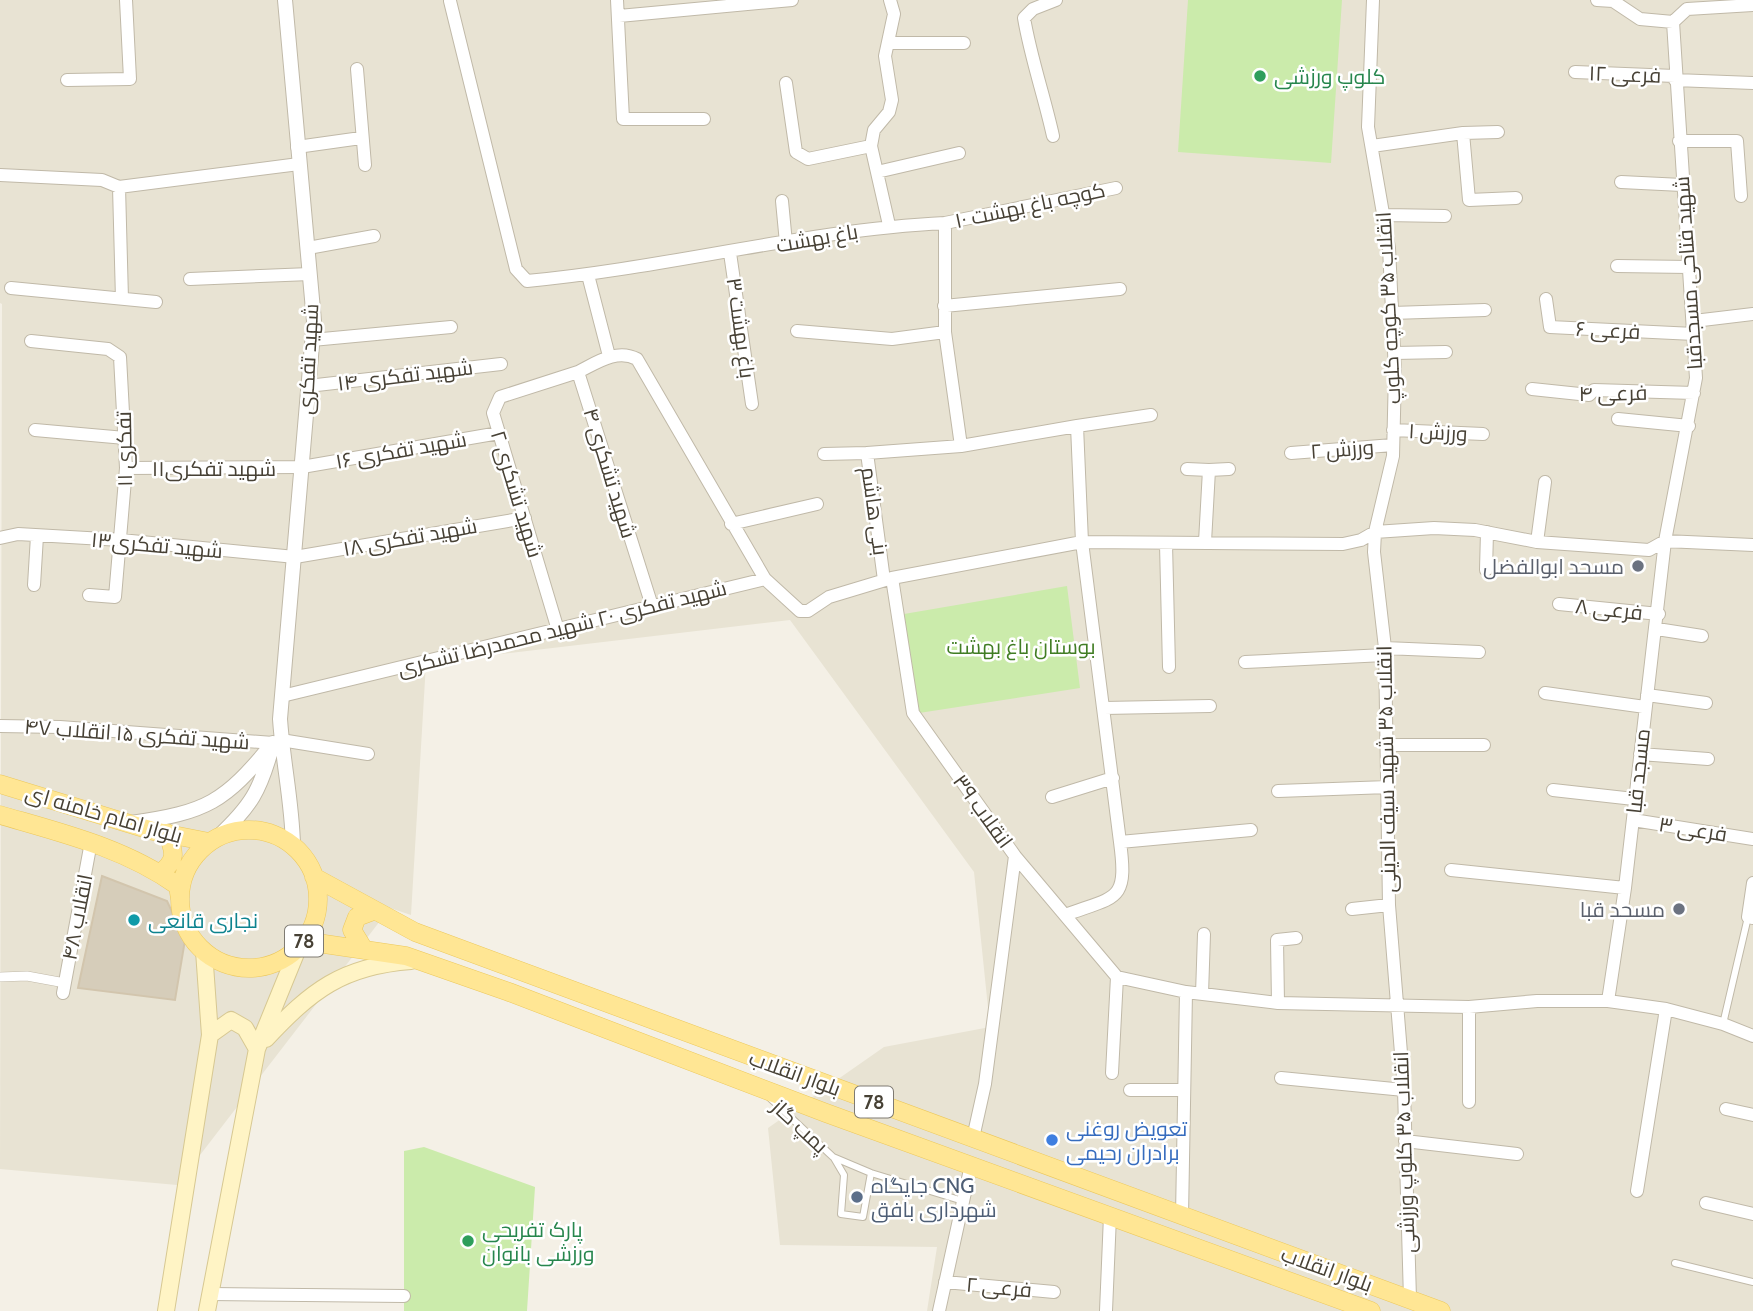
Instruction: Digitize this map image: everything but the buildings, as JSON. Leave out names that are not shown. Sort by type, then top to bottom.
[{"type":"main road","name":"بلوار امام خامنه ای","points":[[0,784],[167,834],[214,839]]},
{"type":"main road","name":"بلوار امام خامنه ای","points":[[0,815],[91,842],[160,873],[178,886],[182,916]]},
{"type":"main road","points":[[166,1311],[210,1035],[204,951],[190,935],[182,916],[180,895],[184,875],[194,856],[214,839],[237,831],[257,830],[276,835],[293,845]]},
{"type":"main road","points":[[160,873],[172,865],[175,853],[167,834]]},
{"type":"main road","name":"78","points":[[204,951],[222,962],[253,967],[282,959],[301,944],[316,910],[314,877],[306,860],[293,845]]},
{"type":"main road","name":"بلوار انقلاب","points":[[314,877],[415,932],[1441,1311]]},
{"type":"main road","points":[[363,947],[352,930],[357,917],[373,911]]},
{"type":"main road","points":[[207,1311],[257,1049],[301,944]]},
{"type":"main road","name":"بلوار انقلاب","points":[[301,944],[363,947],[418,960],[1371,1311]]},
{"type":"main road","points":[[257,1049],[300,1003],[327,984],[354,971],[387,962],[418,960]]},
{"type":"main road","points":[[210,1035],[231,1020],[245,1028],[257,1049]]},
{"type":"main road","points":[[1225,1258],[1240,1258],[1243,1254],[1245,1247],[1235,1235]]},
{"type":"main road","points":[[1280,1278],[1269,1271],[1265,1262],[1272,1254],[1288,1255]]},
{"type":"street","points":[[67,79],[130,79],[126,0]]},
{"type":"street","name":"شهید تفکری","points":[[285,0],[308,248],[312,340],[277,742],[292,800],[293,845]]},
{"type":"street","name":"باغ بهشت","points":[[451,0],[516,269],[527,281],[588,275],[888,226],[944,223]]},
{"type":"street","points":[[617,0],[622,119],[704,119]]},
{"type":"street","points":[[619,16],[792,0]]},
{"type":"street","points":[[888,226],[871,146],[874,130],[889,112],[892,100],[885,56],[894,14],[890,0]]},
{"type":"street","points":[[1052,136],[1041,80],[1032,66],[1024,18],[1033,9],[1056,0]]},
{"type":"street","name":"انقلاب ۳۵ کوچه کلوپ","points":[[1373,0],[1368,127],[1385,215],[1394,353],[1393,445],[1375,532]]},
{"type":"street","points":[[1597,0],[1613,1],[1640,19],[1673,22],[1687,4],[1753,5]]},
{"type":"street","name":"شهید فتاحی مسجدقبا","points":[[1665,541],[1694,393],[1694,327],[1682,185],[1673,22]]},
{"type":"street","points":[[888,43],[964,43]]},
{"type":"street","points":[[357,69],[365,165]]},
{"type":"street","name":"فرعی ۱۲","points":[[1575,72],[1753,83]]},
{"type":"street","points":[[786,83],[796,152],[802,157],[808,159],[871,146]]},
{"type":"street","points":[[1371,146],[1463,133],[1498,132]]},
{"type":"street","points":[[1463,133],[1469,200],[1516,198]]},
{"type":"street","points":[[297,147],[361,138]]},
{"type":"street","points":[[1679,141],[1737,141],[1741,195]]},
{"type":"street","points":[[877,172],[959,153]]},
{"type":"street","points":[[0,175],[102,180],[120,187],[299,164]]},
{"type":"street","points":[[1621,182],[1682,185]]},
{"type":"street","points":[[120,187],[122,299]]},
{"type":"street","name":"کوچه باغ بهشت ۱۰","points":[[944,223],[1116,188]]},
{"type":"street","points":[[782,201],[786,243]]},
{"type":"street","points":[[1385,215],[1445,216]]},
{"type":"street","points":[[944,223],[945,332],[961,446],[1151,415]]},
{"type":"street","points":[[308,248],[374,236]]},
{"type":"street","name":"باغ بهشت ۳","points":[[730,253],[752,404]]},
{"type":"street","points":[[1617,265],[1689,267]]},
{"type":"street","points":[[190,279],[310,274]]},
{"type":"street","points":[[588,275],[609,356]]},
{"type":"street","points":[[10,288],[156,302]]},
{"type":"street","points":[[944,306],[1120,289]]},
{"type":"street","name":"فرعی ۶","points":[[1546,299],[1550,327],[1694,327]]},
{"type":"street","points":[[1392,313],[1485,310]]},
{"type":"street","points":[[1694,327],[1753,314]]},
{"type":"street","points":[[312,340],[450,327]]},
{"type":"street","points":[[797,331],[892,340],[945,332]]},
{"type":"street","name":"تفکری ۱۱","points":[[31,341],[108,349],[120,357],[126,468],[121,540]]},
{"type":"street","points":[[1394,353],[1446,352]]},
{"type":"street","points":[[578,372],[609,356],[629,355],[637,359],[765,579],[800,611],[808,611],[829,597],[888,579],[1082,542],[1343,544],[1361,540],[1375,532],[1434,528],[1487,532],[1537,542],[1649,550],[1665,541],[1753,545]]},
{"type":"street","name":"شهید تفکری ۱۴","points":[[309,386],[501,364]]},
{"type":"street","name":"شهید تشکری ۲","points":[[558,630],[493,413],[500,397],[578,372]]},
{"type":"street","name":"شهید تشکری ۴","points":[[578,372],[652,607]]},
{"type":"street","name":"فرعی ۴","points":[[1532,389],[1589,395],[1594,390],[1694,393]]},
{"type":"street","points":[[1618,419],[1689,426]]},
{"type":"street","points":[[1065,915],[1109,899],[1122,889],[1125,877],[1082,542],[1077,426]]},
{"type":"street","points":[[35,430],[125,438]]},
{"type":"street","name":"ورزش ۱","points":[[1393,430],[1483,434]]},
{"type":"street","name":"شهید تفکری ۱۶","points":[[302,467],[499,433]]},
{"type":"street","name":"ورزش ۲","points":[[1291,453],[1393,445]]},
{"type":"street","name":"بنی هاشم","points":[[888,579],[867,453],[961,446]]},
{"type":"street","points":[[824,454],[867,453]]},
{"type":"street","name":"شهید تفکری۱۱","points":[[126,468],[302,467]]},
{"type":"street","points":[[1187,469],[1230,468]]},
{"type":"street","points":[[1205,542],[1209,470]]},
{"type":"street","points":[[1537,542],[1545,482]]},
{"type":"street","points":[[731,524],[817,505]]},
{"type":"street","name":"شهید تفکری ۱۸","points":[[295,557],[525,518]]},
{"type":"street","name":"انقلاب ۳۵ شهید سیف الدینی","points":[[1375,532],[1385,651],[1388,905],[1397,1005]]},
{"type":"street","points":[[1486,570],[1487,532]]},
{"type":"street","name":"شهید تفکری۱۳","points":[[0,538],[19,534],[121,540],[295,557]]},
{"type":"street","points":[[34,585],[37,536]]},
{"type":"street","points":[[89,595],[115,597],[121,540]]},
{"type":"street","name":"مسجد قبا","points":[[1608,1000],[1625,888],[1646,701],[1659,614],[1665,541]]},
{"type":"street","points":[[1166,544],[1168,667]]},
{"type":"street","name":"شهید تفکری ۲۰ شهید محمدرضا تشکری","points":[[282,696],[765,579]]},
{"type":"street","name":"انقلاب ۳۹","points":[[888,579],[913,713],[1015,856],[985,1084],[973,1138]]},
{"type":"street","name":"فرعی ۸","points":[[1559,604],[1659,614]]},
{"type":"street","points":[[1657,629],[1702,636]]},
{"type":"street","points":[[1245,662],[1385,651],[1479,652]]},
{"type":"street","points":[[1545,693],[1706,703]]},
{"type":"street","points":[[1104,708],[1210,706]]},
{"type":"street","name":"شهید تفکری ۱۵ انقلاب ۴۷","points":[[0,726],[60,727],[277,742],[368,754]]},
{"type":"street","points":[[129,823],[192,813],[222,797],[277,742]]},
{"type":"street","points":[[214,839],[247,810],[258,791],[277,742]]},
{"type":"street","points":[[1387,745],[1484,745]]},
{"type":"street","points":[[1640,754],[1708,759]]},
{"type":"street","points":[[1052,797],[1112,778]]},
{"type":"street","points":[[1278,791],[1388,787]]},
{"type":"street","points":[[1553,790],[1634,799]]},
{"type":"street","name":"فرعی ۳","points":[[1633,820],[1753,839]]},
{"type":"street","points":[[1121,842],[1251,830]]},
{"type":"street","name":"انقلاب ۴۸","points":[[64,988],[91,842]]},
{"type":"street","points":[[1015,856],[1117,977],[1186,992],[1278,1003],[1469,1007],[1537,1001],[1608,1000],[1666,1009],[1723,1024],[1753,1036]]},
{"type":"street","points":[[1451,870],[1625,888]]},
{"type":"street","points":[[1751,918],[1753,883]]},
{"type":"street","points":[[1352,909],[1388,905]]},
{"type":"street","points":[[1202,994],[1204,934]]},
{"type":"street","points":[[1278,1003],[1277,940],[1296,938]]},
{"type":"street","points":[[0,977],[27,976],[64,988]]},
{"type":"street","points":[[1112,1073],[1117,977]]},
{"type":"street","points":[[1182,1216],[1186,992]]},
{"type":"street","name":"انقلاب ۳۵ کلوپ ورزشی","points":[[1397,1005],[1404,1090],[1410,1299]]},
{"type":"street","points":[[1469,1007],[1469,1102]]},
{"type":"street","points":[[1637,1191],[1666,1009]]},
{"type":"street","points":[[1281,1079],[1404,1090]]},
{"type":"street","points":[[1130,1090],[1184,1090]]},
{"type":"street","points":[[1726,1109],[1753,1115]]},
{"type":"street","points":[[1405,1142],[1517,1154]]},
{"type":"street","points":[[939,1311],[971,1165]]},
{"type":"street","points":[[1706,1203],[1753,1213]]},
{"type":"street","points":[[1106,1311],[1110,1216]]},
{"type":"street","name":"فرعی ۲","points":[[945,1282],[1054,1292]]},
{"type":"street","points":[[210,1294],[404,1296]]},
{"type":"lane","points":[[1723,1024],[1751,918]]},
{"type":"lane","name":"پمپ گاز","points":[[758,1087],[833,1157],[871,1173],[963,1201]]},
{"type":"lane","points":[[833,1157],[844,1175],[841,1214],[863,1217],[871,1173]]},
{"type":"lane","points":[[1675,1263],[1753,1282]]},
{"type":"shaded area","points":[[0,0],[1753,0],[1753,1311],[927,1311],[937,1247],[780,1245],[768,1128],[884,1047],[990,1027],[974,872],[790,620],[426,663],[411,915],[390,908],[177,1185],[0,1169]]},
{"type":"green space","name":"کلوپ ورزشی","points":[[1188,0],[1342,0],[1331,163],[1178,152]]},
{"type":"green space","name":"بوستان باغ بهشت","points":[[1067,586],[1080,688],[919,713],[904,614]]},
{"type":"green space","name":"پارک تفریحی ورزشی بانوان","points":[[424,1147],[535,1187],[527,1311],[404,1311],[404,1151]]},
{"type":"place","name":"کلوپ ورزشی","points":[[1260,76]]},
{"type":"place","name":"مسحد ابوالفضل","points":[[1638,566]]},
{"type":"place","name":"مسحد قبا","points":[[1679,909]]},
{"type":"place","name":"نجاری قانعی","points":[[134,920]]},
{"type":"place","name":"تعویض روغنی برادران رحیمی","points":[[1052,1140]]},
{"type":"place","name":"جایگاه CNG شهرداری بافق","points":[[857,1197]]},
{"type":"place","name":"پارک تفریحی ورزشی بانوان","points":[[468,1241]]}]
